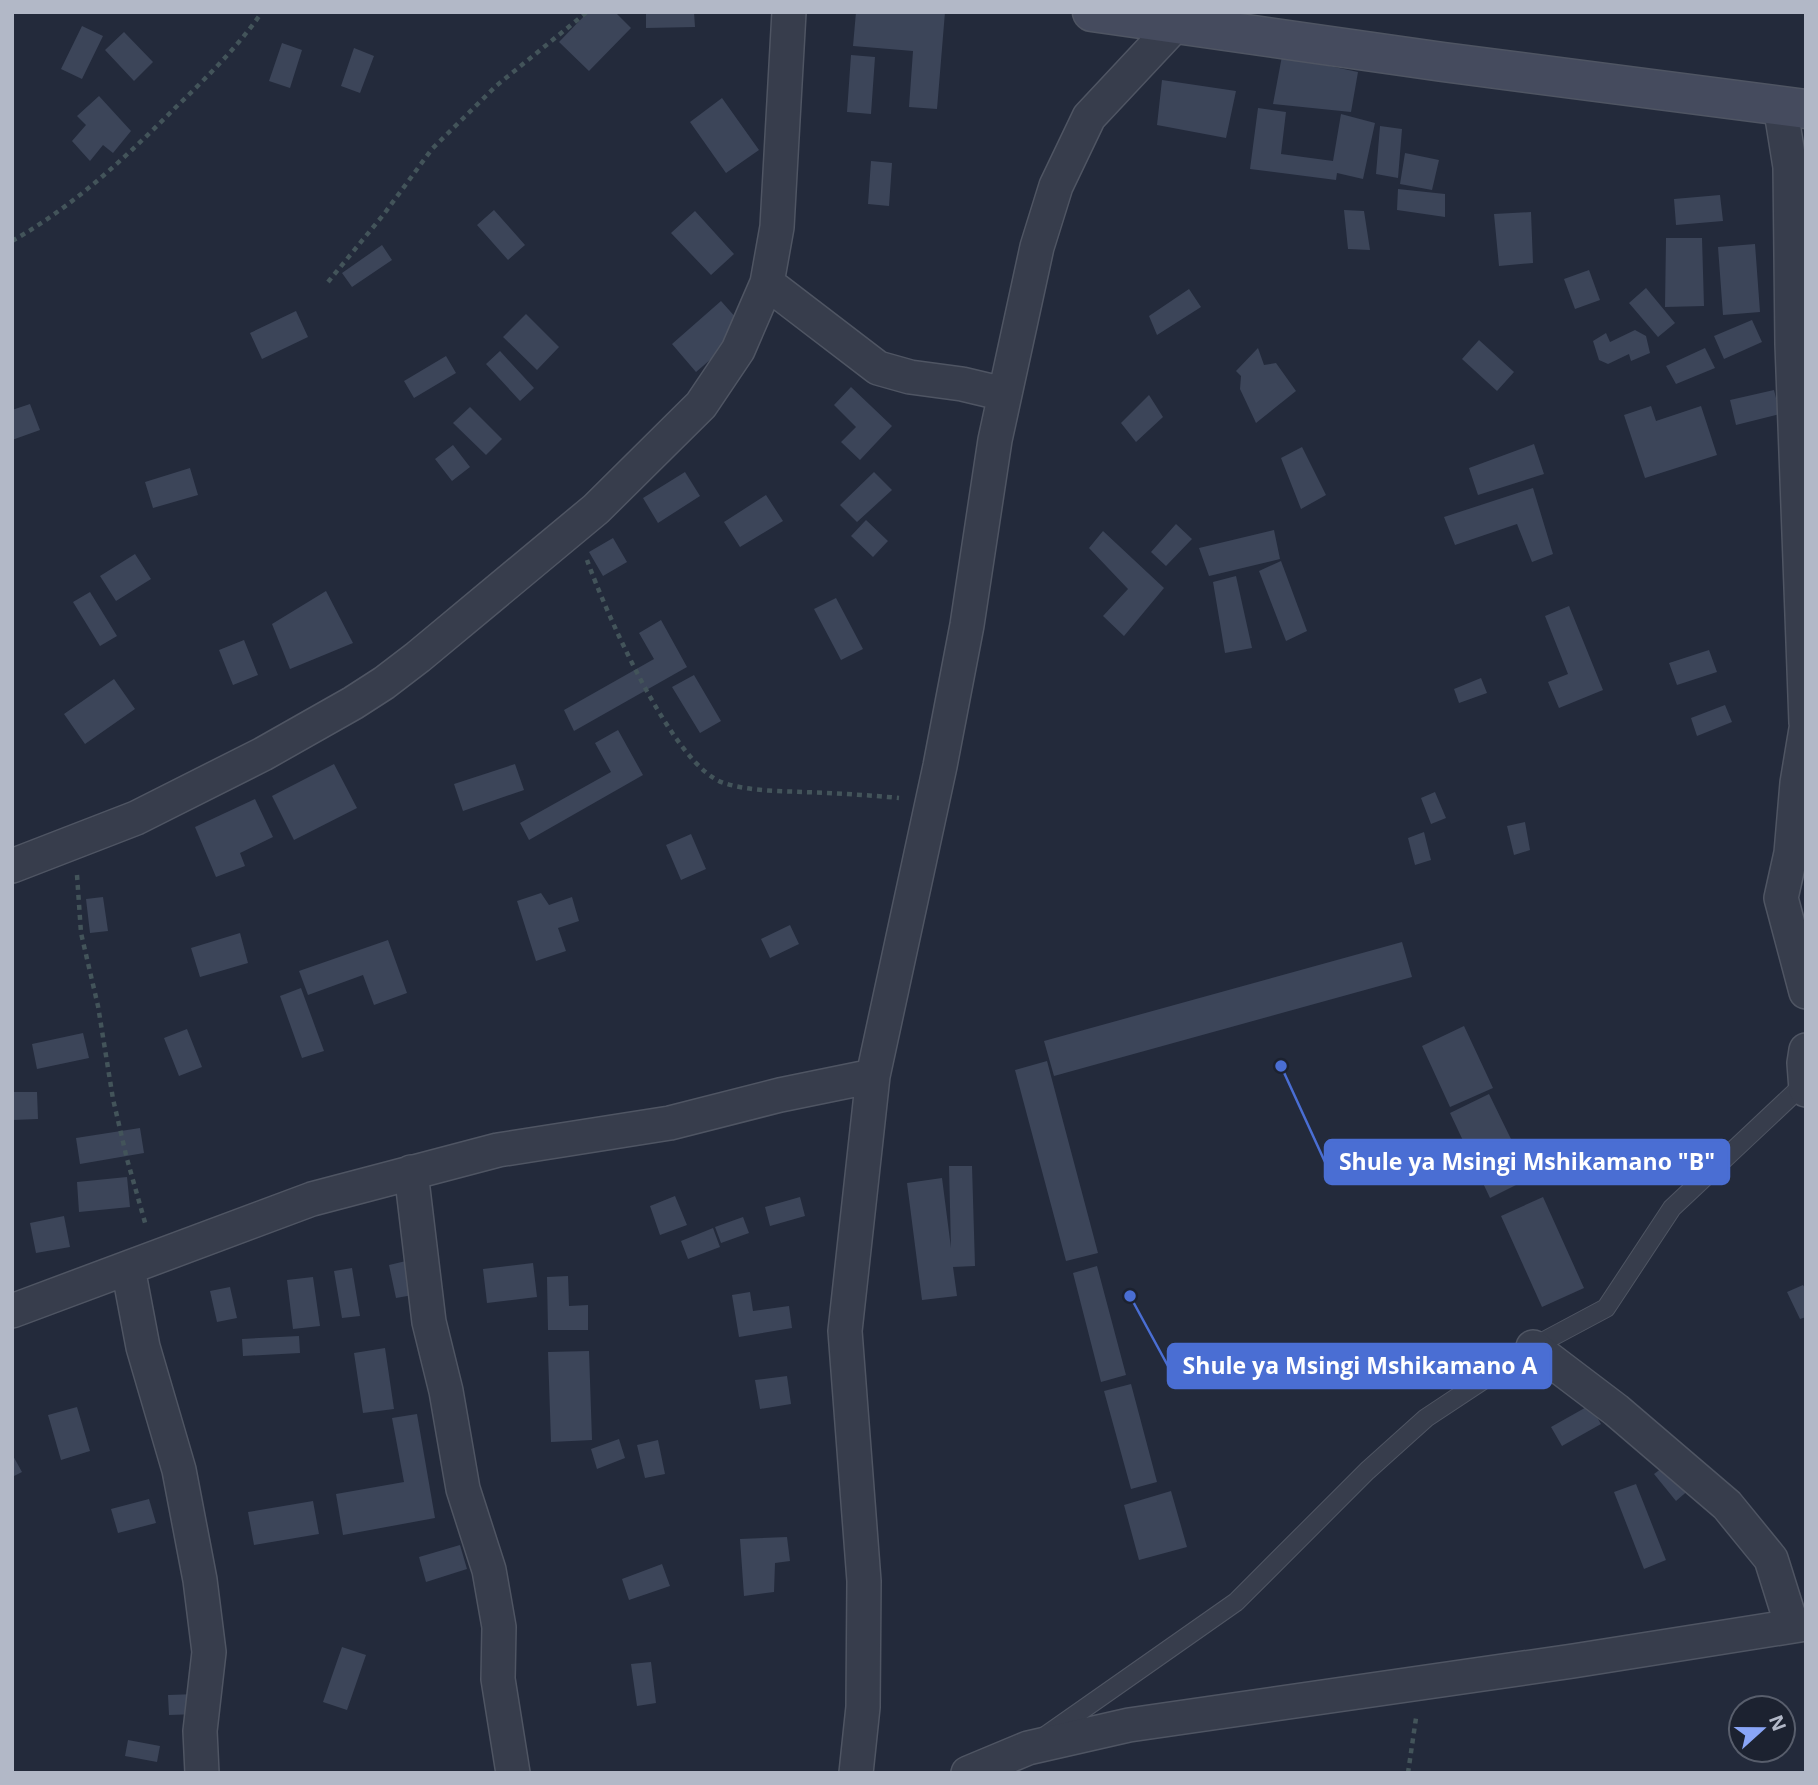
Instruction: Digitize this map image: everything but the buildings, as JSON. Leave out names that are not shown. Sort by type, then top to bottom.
[{"type":"street","points":[[12,866],[136,818],[263,754],[353,704],[418,657],[596,509],[701,405],[738,350],[767,283],[777,227],[789,12]]},
{"type":"street","points":[[1092,12],[1457,64],[1793,107],[1790,167],[1792,357],[1806,723]]},
{"type":"street","points":[[856,1773],[863,1707],[864,1581],[845,1331],[873,1076],[968,625],[981,526],[1004,394],[1037,247],[1056,186],[1088,117],[1176,24]]},
{"type":"street","points":[[767,283],[878,369],[1004,394]]},
{"type":"street","points":[[1806,729],[1797,783],[1791,853],[1781,898],[1806,992]]},
{"type":"street","points":[[12,1311],[312,1199],[498,1150],[670,1123],[780,1095],[873,1076]]},
{"type":"street","points":[[411,1172],[429,1322],[446,1391],[463,1489],[489,1570],[499,1627],[498,1679],[513,1773]]},
{"type":"street","points":[[142,1263],[143,1347],[179,1470],[200,1580],[209,1652],[200,1731],[202,1773]]},
{"type":"street","points":[[968,1773],[1028,1748],[1143,1723],[1799,1625],[1771,1559],[1727,1505],[1616,1410],[1533,1347]]},
{"type":"lane","points":[[1028,1748],[1236,1602],[1367,1471],[1426,1418],[1533,1347],[1606,1308],[1672,1208],[1805,1069]]},
{"type":"path","points":[[12,241],[125,159],[207,78],[262,12]]},
{"type":"path","points":[[328,282],[384,214],[432,149],[496,86],[587,12]]},
{"type":"path","points":[[575,526],[610,617],[647,688],[684,751],[714,779],[738,787],[933,801]]},
{"type":"path","points":[[67,844],[78,879],[82,933],[127,1159],[142,1263]]},
{"type":"path","points":[[1408,1773],[1421,1683]]},
{"type":"place","name":"Shule ya Msingi Mshikamano \"B\"","points":[[1281,1066]]},
{"type":"place","name":"Shule ya Msingi Mshikamano A","points":[[1130,1296]]}]
